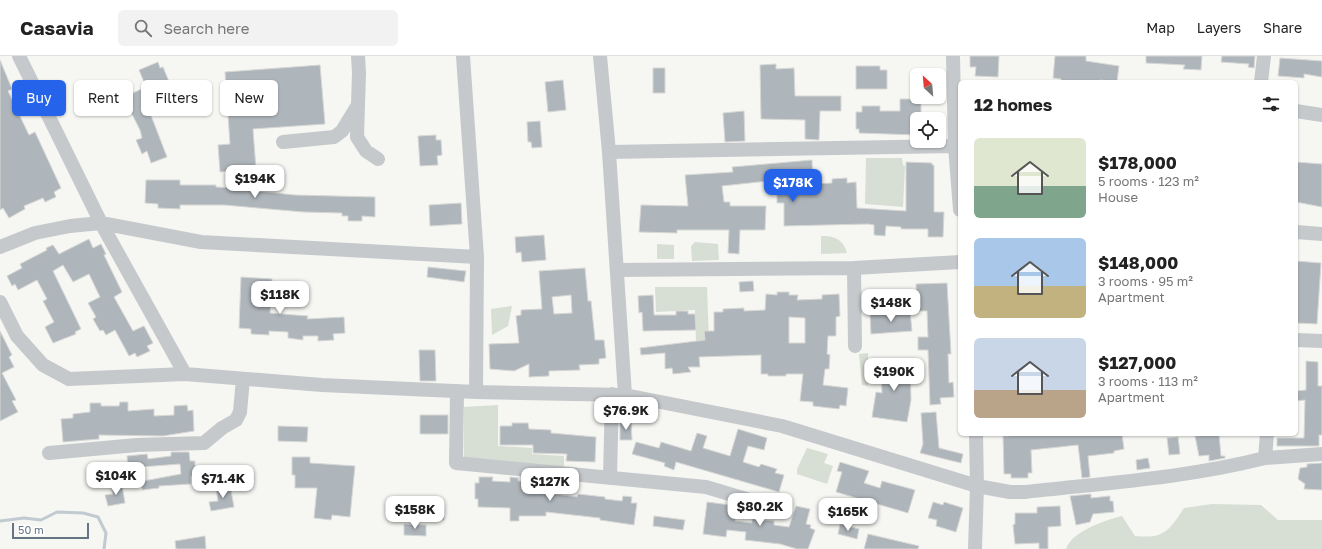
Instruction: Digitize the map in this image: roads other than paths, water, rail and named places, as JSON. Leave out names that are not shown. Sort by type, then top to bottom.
[{"type":"street","points":[[19,56],[101,223],[185,374]]},
{"type":"street","points":[[358,56],[357,137],[366,151],[378,159]]},
{"type":"street","points":[[463,56],[477,257],[476,392]]},
{"type":"street","points":[[600,56],[609,152],[617,270],[618,395],[610,478]]},
{"type":"street","points":[[953,56],[956,95],[955,146],[958,184]]},
{"type":"street","points":[[1261,80],[1264,56]]},
{"type":"street","points":[[283,142],[334,137],[342,131],[358,105]]},
{"type":"street","points":[[1298,111],[1322,115]]},
{"type":"street","points":[[609,152],[955,146]]},
{"type":"street","points":[[0,247],[35,233],[70,226],[101,223],[201,242],[477,257]]},
{"type":"street","points":[[1298,232],[1322,234]]},
{"type":"street","points":[[617,270],[854,268],[958,262]]},
{"type":"street","points":[[854,268],[855,346]]},
{"type":"street","points":[[0,302],[17,336],[43,365],[69,379],[185,374],[322,385],[476,392],[618,395],[782,426],[977,486],[1010,492],[1025,492],[1207,471],[1265,458],[1322,454]]},
{"type":"street","points":[[1298,340],[1322,341]]},
{"type":"street","points":[[50,453],[137,445],[204,443],[236,420],[240,412],[243,378]]},
{"type":"street","points":[[457,391],[456,463],[706,487],[783,510]]},
{"type":"street","points":[[975,549],[977,486],[976,436]]},
{"type":"street","points":[[1265,458],[1267,436]]},
{"type":"waterway","points":[[0,521],[24,518],[41,520],[57,512],[83,513],[98,517],[106,533],[104,549]]}]
